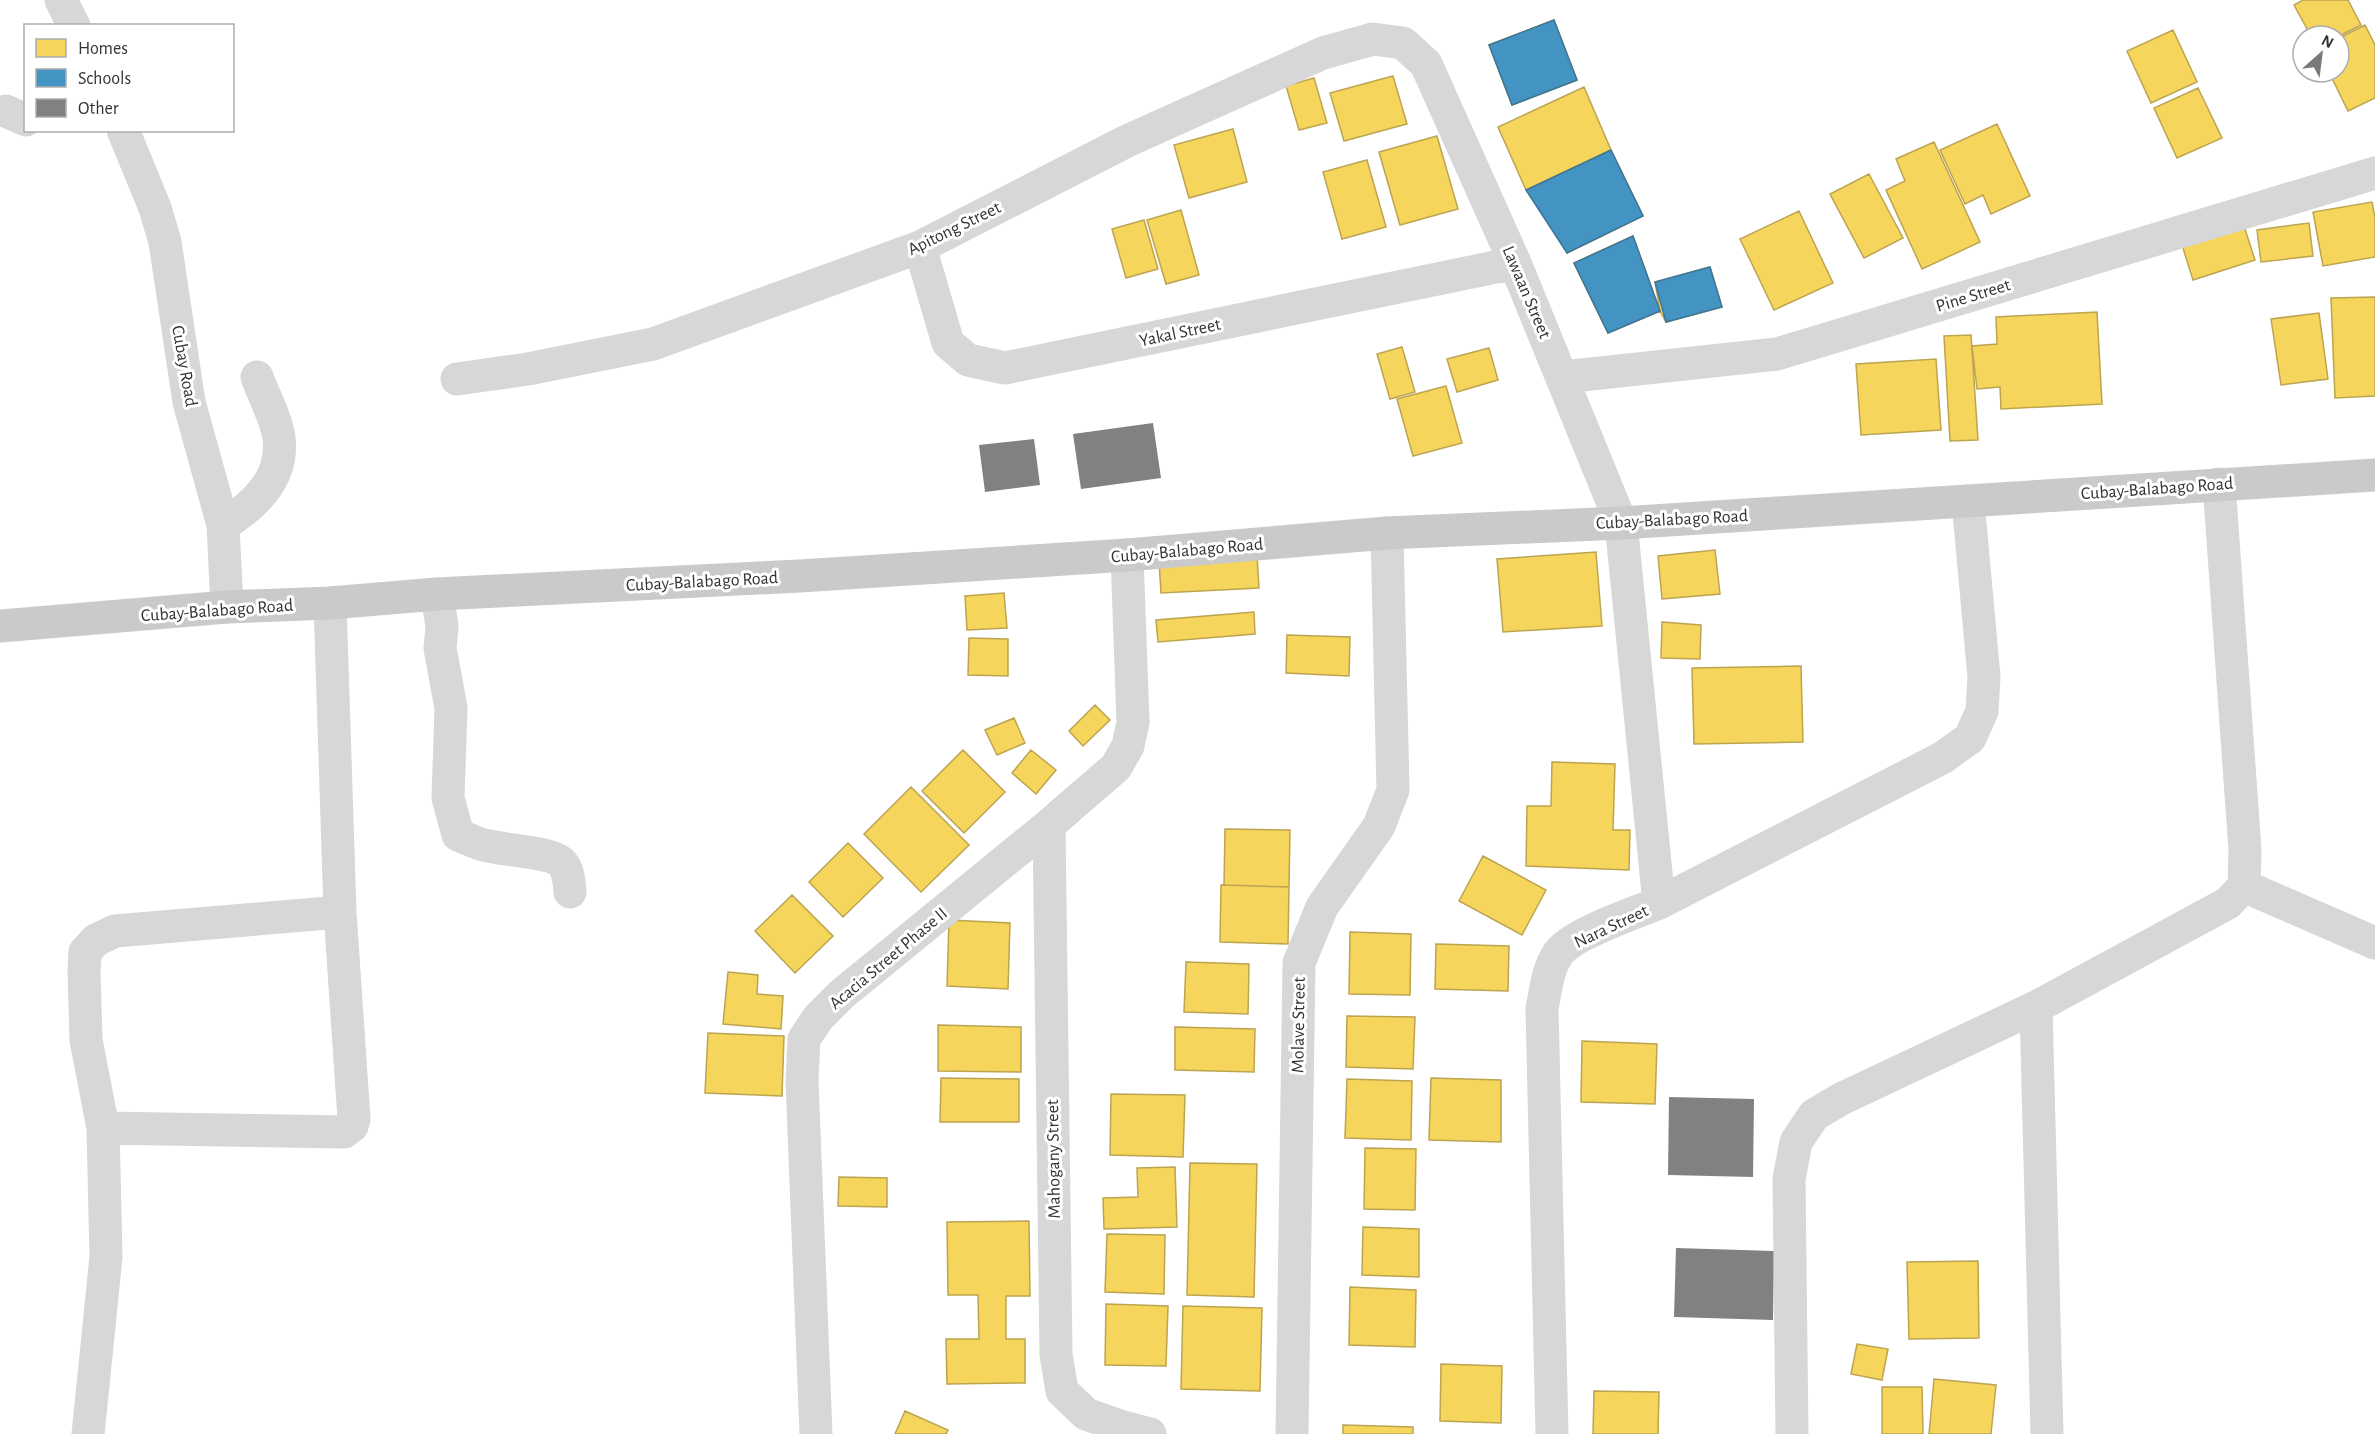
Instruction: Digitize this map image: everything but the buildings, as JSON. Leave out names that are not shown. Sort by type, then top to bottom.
[{"type":"main road","name":"Cubay-Balabago Road","points":[[0,626],[227,607],[800,576],[1127,555],[1387,533],[1621,523],[2375,475]]},
{"type":"street","points":[[61,0],[73,24]]},
{"type":"street","name":"Apitong Street","points":[[457,379],[528,369],[653,344],[920,247],[1127,141],[1323,53],[1373,39],[1402,43],[1426,64]]},
{"type":"street","name":"Lawaan Street","points":[[1426,64],[1515,263],[1621,523]]},
{"type":"street","name":"Cubay Road","points":[[124,132],[155,208],[165,242],[189,402],[223,525],[227,607]]},
{"type":"street","name":"Pine Street","points":[[1563,377],[1778,354],[2375,173]]},
{"type":"street","name":"Yakal Street","points":[[920,247],[948,343],[968,360],[1005,368],[1515,263]]},
{"type":"street","points":[[223,525],[251,506],[264,493],[279,455],[279,436],[257,377]]},
{"type":"street","points":[[1792,1434],[1789,1179],[1796,1142],[1814,1115],[1841,1099],[2036,1007],[2228,903],[2244,886],[2245,850],[2219,484]]},
{"type":"street","points":[[1659,903],[1942,758],[1970,738],[1982,711],[1984,676],[1968,501]]},
{"type":"street","name":"Nara Street","points":[[1552,1434],[1542,1008],[1548,974],[1559,952],[1583,935],[1659,903],[1621,523]]},
{"type":"street","name":"Molave Street","points":[[1292,1434],[1299,963],[1322,907],[1379,826],[1393,790],[1387,533]]},
{"type":"street","name":"Acacia Street Phase II","points":[[816,1434],[802,1082],[804,1039],[818,1018],[842,994],[1049,825],[1116,767],[1128,746],[1133,722],[1127,555]]},
{"type":"street","points":[[437,594],[442,626],[440,648],[451,708],[448,798],[458,835],[485,846],[552,856],[563,863],[568,874],[570,892]]},
{"type":"street","points":[[103,1128],[344,1132],[352,1126],[354,1119],[340,912],[330,603]]},
{"type":"street","name":"Mahogany Street","points":[[1049,825],[1056,1354],[1062,1392],[1086,1414],[1150,1434]]},
{"type":"street","points":[[2244,886],[2375,943]]},
{"type":"street","points":[[88,1434],[106,1257],[103,1128],[86,1040],[85,952],[96,940],[115,931],[340,912]]},
{"type":"street","points":[[2036,1007],[2047,1434]]}]
